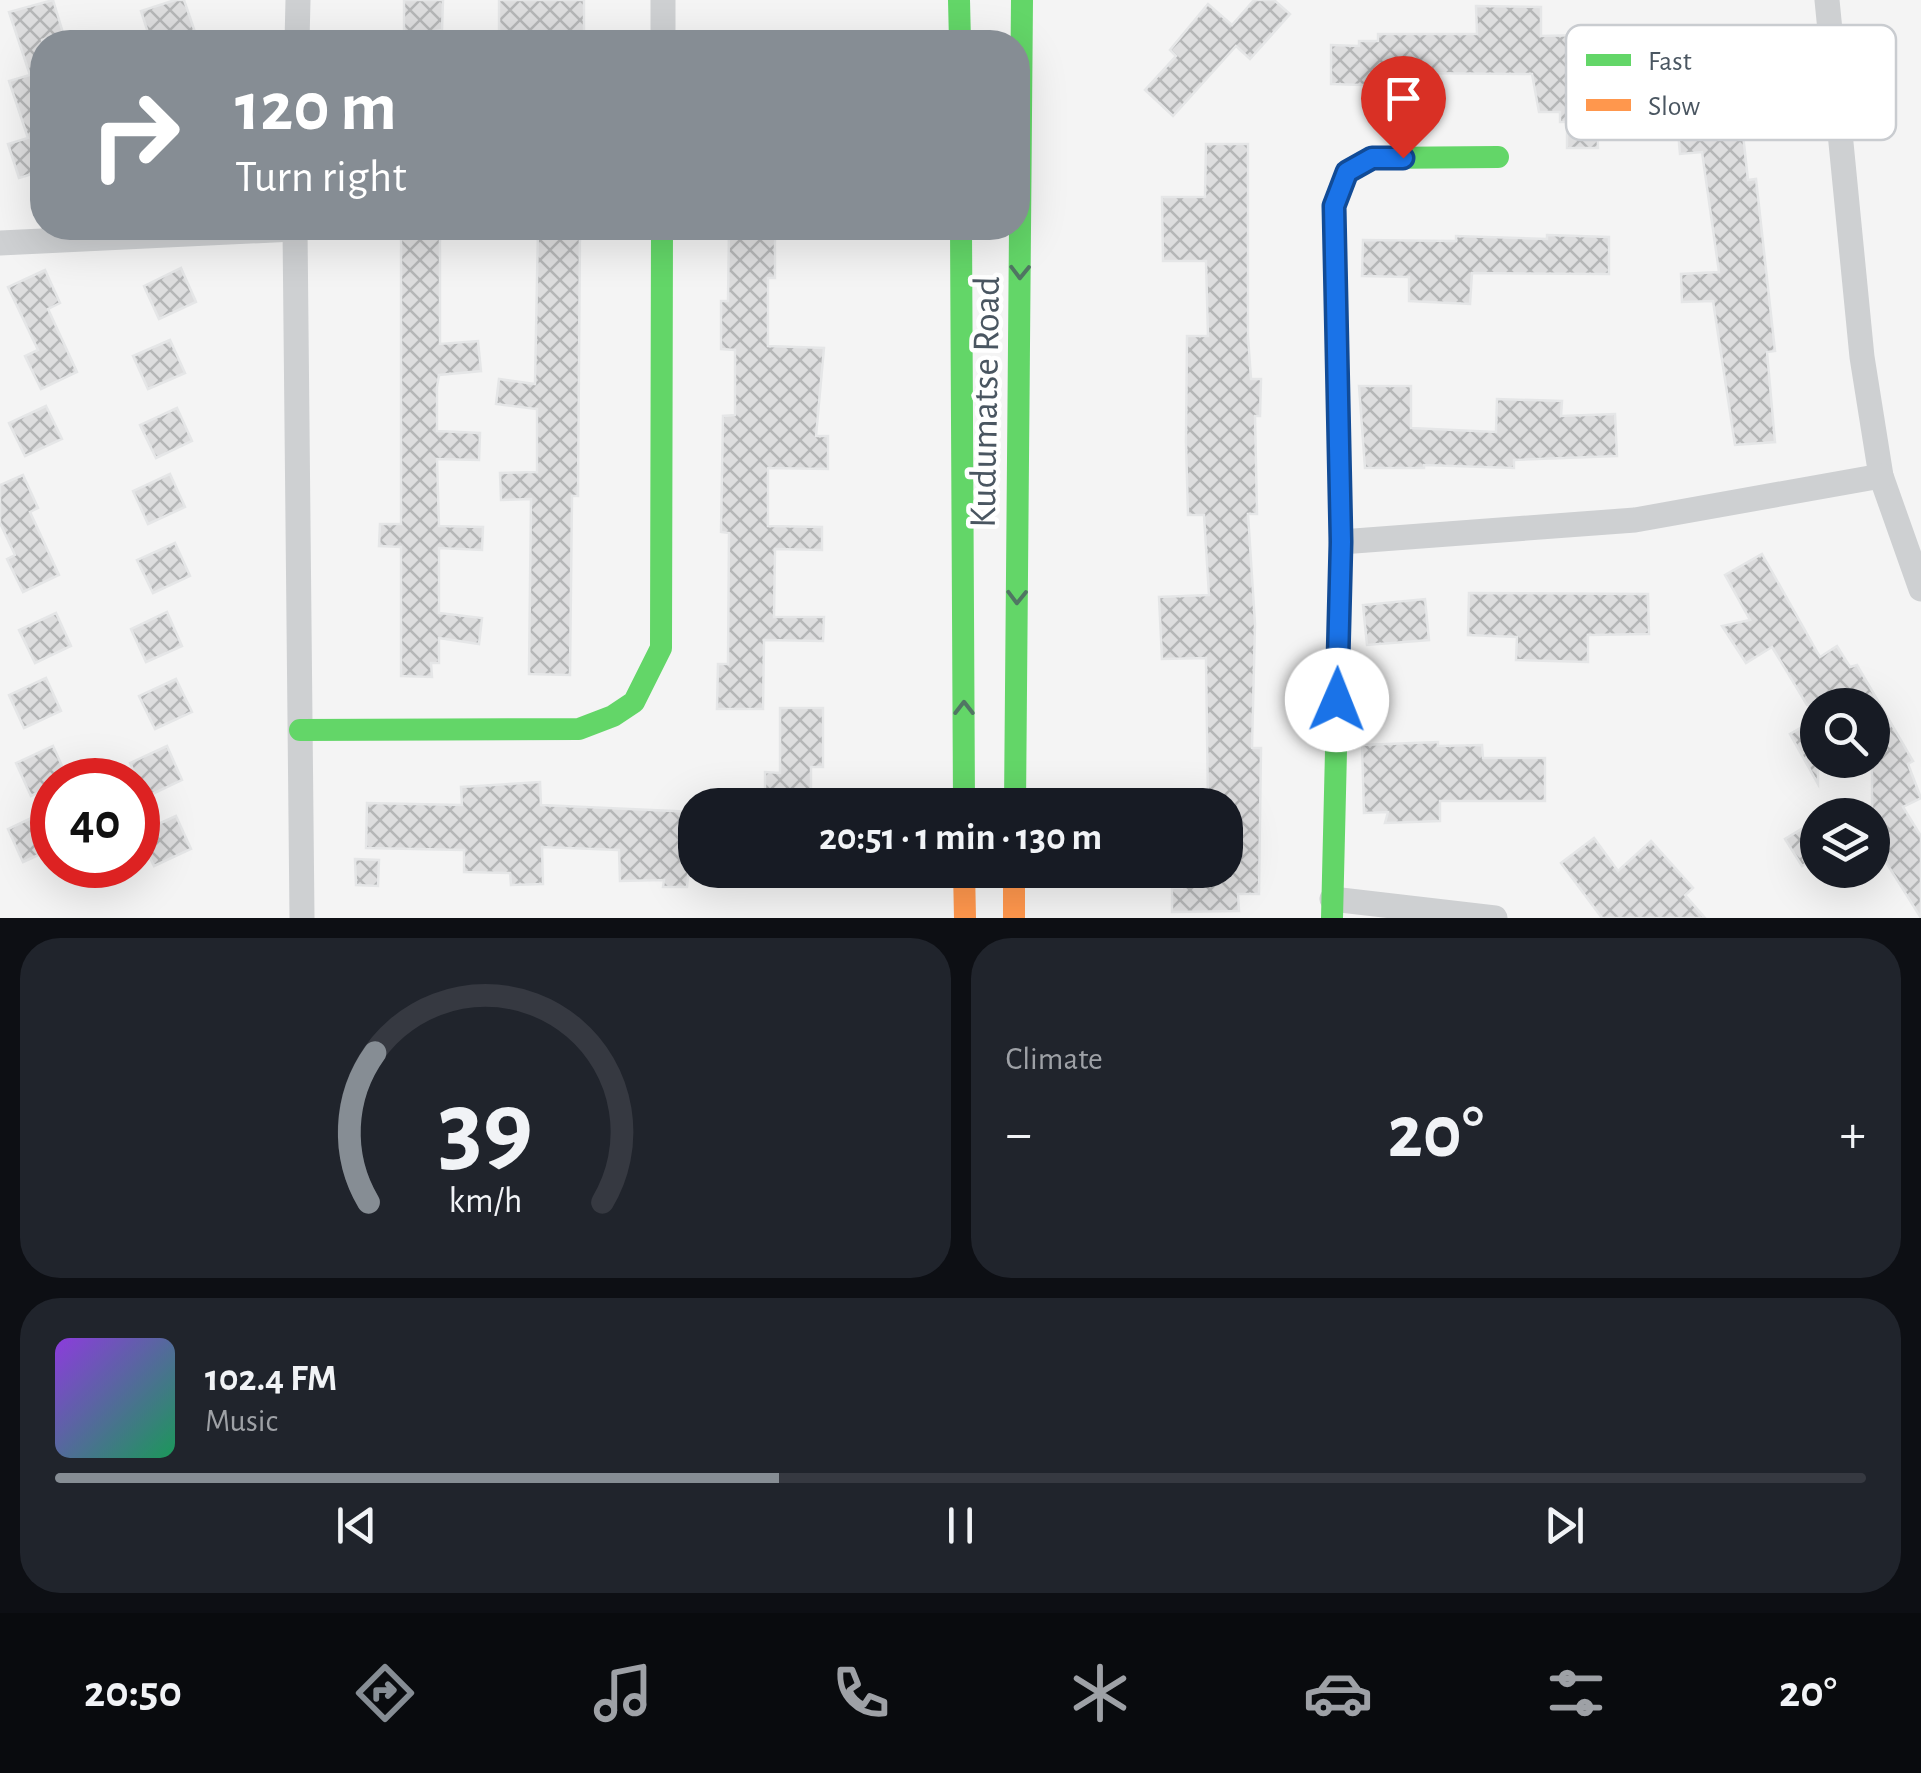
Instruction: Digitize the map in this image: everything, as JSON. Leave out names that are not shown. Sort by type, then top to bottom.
[{"type":"street","points":[[297,30],[298,0]]},
{"type":"street","points":[[662,30],[663,0]]},
{"type":"street","points":[[960,0],[960,30]]},
{"type":"street","name":"Kudumatse Road","points":[[1022,0],[1023,30]]},
{"type":"street","points":[[1030,31],[1049,0]]},
{"type":"street","points":[[1826,0],[1829,25]]},
{"type":"street","points":[[1840,140],[1862,358],[1880,476],[1921,588]]},
{"type":"street","points":[[1495,918],[1332,908],[1341,542],[1334,206],[1347,172],[1372,158],[1498,157]]},
{"type":"street","points":[[0,243],[59,240]]},
{"type":"street","points":[[296,240],[302,918]]},
{"type":"street","points":[[300,730],[579,729],[615,718],[643,694],[661,648],[662,240]]},
{"type":"street","name":"Kudumatse Road","points":[[961,240],[964,788]]},
{"type":"street","name":"Kudumatse Road","points":[[1015,788],[1021,240]]},
{"type":"street","points":[[1341,542],[1636,520],[1880,476]]},
{"type":"street","points":[[964,888],[965,918]]},
{"type":"street","points":[[1014,888],[1014,918]]},
{"type":"building","points":[[53,0],[62,30],[30,30],[30,75],[9,12]]},
{"type":"building","points":[[184,0],[194,30],[147,30],[141,11]]},
{"type":"building","points":[[404,0],[443,0],[442,30],[404,30]]},
{"type":"building","points":[[499,0],[584,0],[584,30],[499,30]]},
{"type":"building","points":[[1254,0],[1274,0],[1290,14],[1250,59],[1236,46],[1173,116],[1145,90],[1176,56],[1170,50],[1208,4],[1232,25]]},
{"type":"building","points":[[1476,6],[1541,7],[1541,36],[1566,35],[1566,122],[1560,122],[1560,112],[1539,112],[1532,74],[1393,73],[1393,86],[1331,84],[1331,45],[1359,46],[1359,41],[1378,41],[1378,34],[1477,34]]},
{"type":"building","points":[[30,75],[30,175],[19,178],[8,144],[28,138],[9,81]]},
{"type":"building","points":[[1567,140],[1598,140],[1598,148],[1567,148]]},
{"type":"building","points":[[1679,140],[1744,140],[1748,180],[1756,179],[1775,351],[1767,352],[1775,442],[1735,445],[1713,301],[1682,302],[1681,274],[1719,272],[1702,152],[1680,154]]},
{"type":"building","points":[[1206,144],[1248,144],[1248,337],[1251,379],[1261,379],[1260,416],[1255,416],[1257,514],[1248,514],[1255,624],[1252,748],[1261,748],[1259,894],[1238,894],[1239,911],[1172,912],[1172,888],[1243,888],[1243,788],[1208,788],[1206,658],[1162,659],[1159,597],[1209,595],[1204,515],[1188,515],[1186,442],[1187,336],[1208,336],[1206,261],[1163,261],[1162,197],[1205,197]]},
{"type":"building","points":[[1547,235],[1609,237],[1609,274],[1472,273],[1470,304],[1409,301],[1409,277],[1362,276],[1363,240],[1456,241],[1456,236],[1547,239]]},
{"type":"building","points":[[401,240],[440,240],[440,344],[478,341],[481,371],[439,375],[437,431],[480,433],[479,460],[437,459],[439,526],[483,527],[482,550],[439,548],[439,613],[482,618],[479,644],[439,638],[439,663],[431,663],[432,677],[401,676],[401,547],[379,546],[380,524],[401,524]]},
{"type":"building","points":[[538,240],[580,240],[578,496],[572,496],[570,675],[529,674],[531,499],[501,500],[500,473],[537,472],[537,409],[496,404],[499,379],[535,384]]},
{"type":"building","points":[[729,240],[775,240],[775,278],[768,278],[768,346],[824,348],[816,436],[828,436],[828,469],[768,468],[768,526],[822,527],[822,550],[775,549],[774,617],[824,617],[823,641],[764,640],[763,709],[717,709],[718,664],[728,664],[729,533],[721,532],[723,416],[735,415],[735,350],[721,349],[721,301],[728,301]]},
{"type":"building","points":[[181,268],[196,302],[159,319],[144,286]]},
{"type":"building","points":[[45,270],[60,303],[48,309],[77,372],[41,389],[25,356],[38,350],[8,287]]},
{"type":"building","points":[[170,340],[185,373],[148,389],[133,356]]},
{"type":"building","points":[[1359,386],[1411,386],[1411,428],[1496,432],[1497,399],[1562,401],[1561,416],[1615,414],[1617,456],[1514,460],[1514,468],[1365,468]]},
{"type":"building","points":[[46,406],[62,439],[25,456],[9,423]]},
{"type":"building","points":[[177,408],[192,441],[156,458],[140,425]]},
{"type":"building","points":[[170,474],[185,507],[148,524],[133,491]]},
{"type":"building","points":[[23,475],[38,508],[30,512],[59,575],[23,592],[7,559],[15,555],[0,523],[0,485]]},
{"type":"building","points":[[175,543],[190,576],[153,593],[137,560]]},
{"type":"building","points":[[1762,554],[1820,657],[1837,646],[1850,667],[1857,665],[1870,688],[1800,688],[1800,693],[1772,647],[1746,663],[1722,626],[1750,620],[1725,575]]},
{"type":"building","points":[[1469,593],[1648,594],[1649,634],[1588,635],[1588,662],[1516,660],[1517,637],[1468,635]]},
{"type":"building","points":[[1425,599],[1429,640],[1367,645],[1363,605]]},
{"type":"building","points":[[167,612],[182,646],[146,662],[131,629]]},
{"type":"building","points":[[56,613],[71,646],[35,663],[19,630]]},
{"type":"building","points":[[46,678],[61,711],[24,728],[9,695]]},
{"type":"building","points":[[176,679],[192,712],[155,729],[139,696]]},
{"type":"building","points":[[780,708],[823,708],[823,767],[811,767],[811,788],[765,788],[765,772],[780,773]]},
{"type":"building","points":[[1890,722],[1913,761],[1908,764],[1921,798],[1903,807],[1921,836],[1921,918],[1890,869],[1890,798],[1872,798],[1872,778],[1890,778]]},
{"type":"building","points":[[1800,728],[1800,752],[1790,734]]},
{"type":"building","points":[[1438,742],[1438,746],[1482,745],[1483,758],[1545,758],[1545,801],[1440,801],[1440,821],[1385,823],[1388,812],[1364,813],[1362,745]]},
{"type":"building","points":[[53,746],[58,758],[30,758],[30,794],[16,763]]},
{"type":"building","points":[[167,746],[182,780],[160,790],[160,758],[141,758]]},
{"type":"building","points":[[540,782],[541,805],[678,811],[678,887],[663,887],[664,880],[620,881],[619,850],[542,847],[543,884],[511,885],[510,873],[464,872],[464,850],[366,848],[367,803],[462,805],[461,787]]},
{"type":"building","points":[[176,816],[191,849],[160,863],[160,823]]},
{"type":"building","points":[[30,819],[30,859],[23,862],[8,829]]},
{"type":"building","points":[[1800,830],[1800,863],[1785,839]]},
{"type":"building","points":[[1594,838],[1618,871],[1651,841],[1693,888],[1685,895],[1705,918],[1602,918],[1561,863]]},
{"type":"building","points":[[355,859],[379,860],[378,886],[356,885]]},
{"type":"traffic: fast","points":[[959,0],[960,30]]},
{"type":"traffic: fast","points":[[1022,0],[1022,30]]},
{"type":"traffic: fast","points":[[1332,918],[1341,542],[1334,206],[1347,172],[1372,158],[1498,157]]},
{"type":"traffic: fast","points":[[300,730],[579,729],[613,716],[634,702],[661,648],[662,240]]},
{"type":"traffic: fast","points":[[961,240],[964,788]]},
{"type":"traffic: fast","points":[[1015,788],[1020,240]]},
{"type":"traffic: slow","points":[[964,888],[965,918]]},
{"type":"traffic: slow","points":[[1014,888],[1014,918]]},
{"type":"route","points":[[1337,700],[1341,542],[1334,206],[1347,172],[1372,158],[1403,158]]}]
